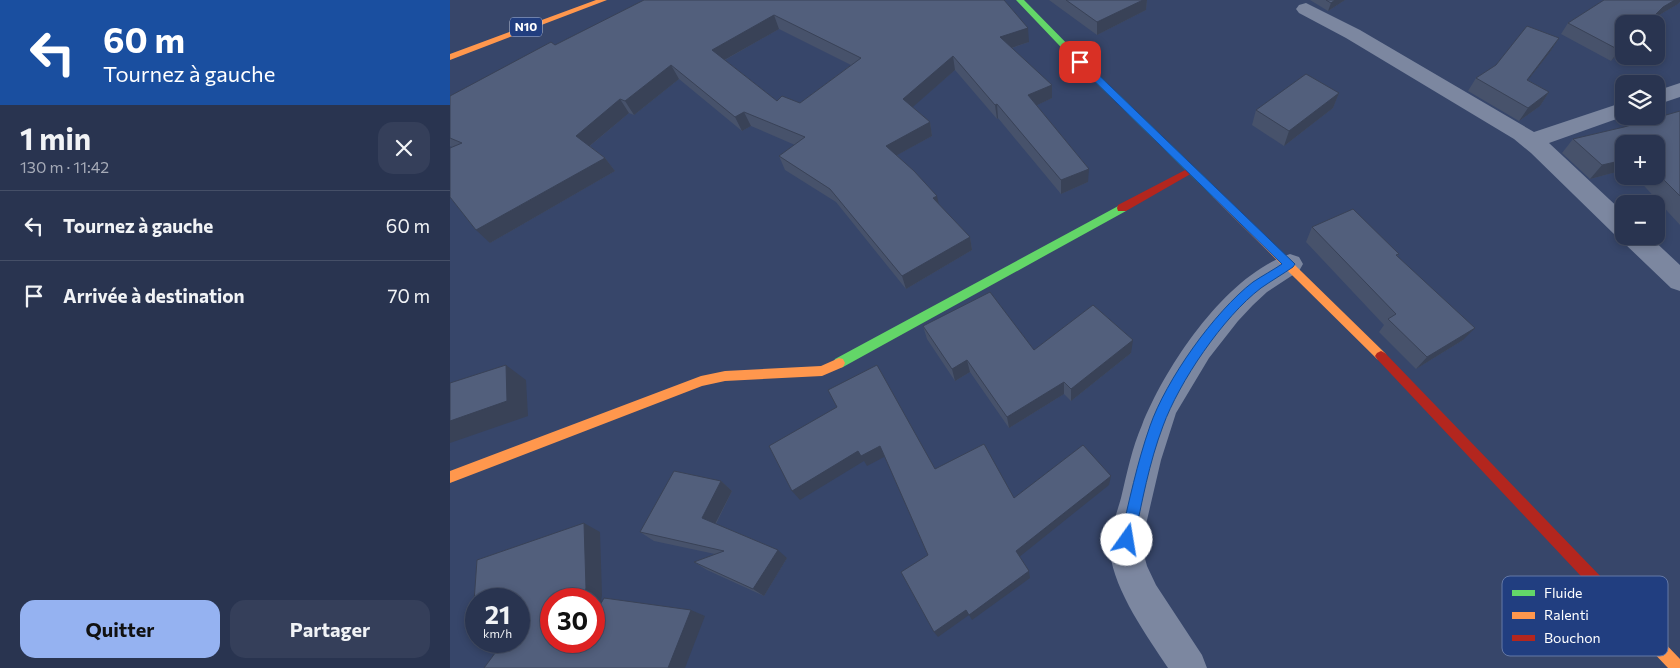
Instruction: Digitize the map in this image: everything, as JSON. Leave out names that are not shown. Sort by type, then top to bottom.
[{"type":"main road","name":"N10","points":[[450,57],[602,0]]},
{"type":"main road","points":[[1020,0],[1080,62],[1362,336],[1590,576]]},
{"type":"main road","points":[[450,476],[702,381],[725,376],[822,371],[851,357],[1191,170]]},
{"type":"main road","points":[[1667,656],[1678,668]]},
{"type":"street","points":[[1306,9],[1361,39],[1532,141],[1615,219]]},
{"type":"street","points":[[1665,95],[1680,90]]},
{"type":"street","points":[[1532,141],[1615,112]]},
{"type":"street","points":[[1642,245],[1680,281]]},
{"type":"street","points":[[1189,668],[1138,585],[1127,556],[1127,540],[1141,480],[1157,425],[1176,385],[1203,344],[1226,316],[1256,286],[1290,264]]},
{"type":"building","points":[[644,0],[1004,0],[1028,28],[1000,37],[1052,85],[1028,95],[1089,169],[1061,180],[997,104],[995,105],[953,56],[903,99],[930,122],[886,146],[914,171],[937,196],[933,198],[970,237],[902,276],[830,189],[779,156],[805,137],[744,112],[735,117],[671,65],[625,101],[620,99],[576,136],[605,158],[476,230],[450,197],[450,148],[462,143],[450,138],[450,96],[551,42],[555,45]],"holes":[[[774,15],[861,58],[800,103],[782,96],[777,101],[712,50]]]},
{"type":"building","points":[[1066,0],[1143,0],[1097,22]]},
{"type":"building","points":[[1604,0],[1675,0],[1663,7],[1655,15],[1615,15],[1615,48],[1568,23]]},
{"type":"building","points":[[1527,26],[1559,38],[1527,80],[1549,92],[1528,108],[1476,78],[1496,65]]},
{"type":"building","points":[[1306,74],[1339,93],[1289,131],[1256,110]]},
{"type":"building","points":[[1680,111],[1680,196],[1665,181],[1665,135],[1615,135],[1615,162],[1602,165],[1573,139],[1631,125],[1665,125],[1665,115]]},
{"type":"building","points":[[1353,209],[1399,254],[1396,255],[1475,328],[1427,357],[1388,319],[1396,314],[1312,227]]},
{"type":"building","points":[[990,292],[1034,350],[1093,305],[1133,340],[1071,389],[1064,382],[1007,417],[967,360],[952,369],[923,326]]},
{"type":"building","points":[[506,365],[507,401],[450,421],[450,383]]},
{"type":"building","points":[[877,365],[935,469],[984,444],[1014,498],[1083,445],[1111,476],[1016,551],[1029,571],[969,615],[966,610],[934,632],[901,572],[928,555],[880,446],[861,456],[858,451],[792,491],[769,446],[837,407],[828,390]]},
{"type":"building","points":[[674,471],[721,481],[702,518],[778,550],[753,589],[694,562],[724,551],[640,532]]},
{"type":"building","points":[[584,523],[586,588],[540,588],[540,653],[605,653],[605,598],[691,610],[668,668],[484,668],[495,653],[530,653],[530,588],[475,588],[477,560]]},
{"type":"traffic: fast","points":[[1020,0],[1080,62],[1217,195]]},
{"type":"traffic: fast","points":[[839,363],[1122,208]]},
{"type":"traffic: slow","points":[[450,57],[603,0]]},
{"type":"traffic: slow","points":[[1217,195],[1381,356]]},
{"type":"traffic: slow","points":[[450,477],[701,381],[725,376],[822,371],[839,363]]},
{"type":"traffic: slow","points":[[1667,656],[1678,668]]},
{"type":"traffic: jam","points":[[1122,208],[1191,170]]},
{"type":"traffic: jam","points":[[1381,356],[1590,576]]},
{"type":"route","points":[[1080,62],[1290,264],[1256,286],[1226,316],[1203,344],[1176,385],[1157,425],[1141,480],[1127,540]]}]
